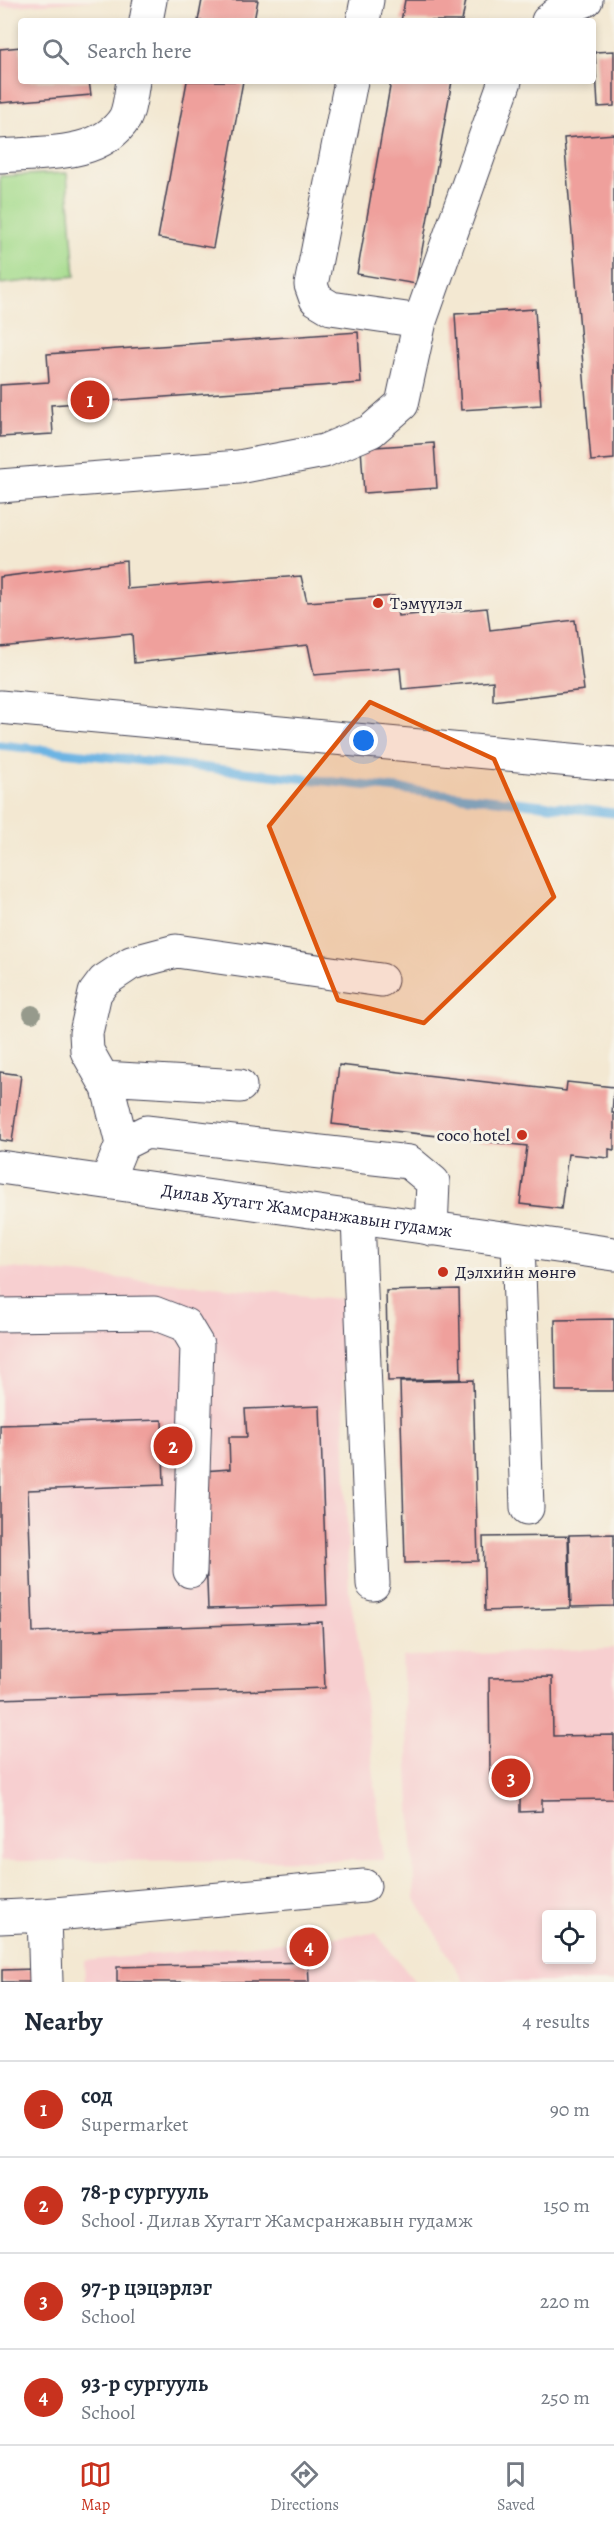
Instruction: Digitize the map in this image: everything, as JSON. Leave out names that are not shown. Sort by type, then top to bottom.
[{"type":"street","points":[[147,18],[150,0]]},
{"type":"street","points":[[364,18],[367,0]]},
{"type":"street","points":[[0,156],[75,150],[103,140],[126,117],[132,84]]},
{"type":"street","points":[[350,84],[311,285],[315,299],[331,308],[420,321]]},
{"type":"street","points":[[0,486],[239,467],[324,451],[371,431],[402,404],[420,321],[504,84]]},
{"type":"street","points":[[0,707],[614,764]]},
{"type":"street","points":[[107,1181],[122,1144],[104,1078],[87,1051],[86,1033],[95,993],[104,981],[131,963],[176,951],[381,980]]},
{"type":"street","points":[[104,1078],[240,1086]]},
{"type":"street","points":[[122,1144],[146,1132],[409,1162],[433,1182],[431,1229]]},
{"type":"street","name":"Дилав Хутагт Жамсранжавын гудамж","points":[[0,1167],[614,1254]]},
{"type":"street","points":[[358,1219],[373,1584]]},
{"type":"street","points":[[518,1242],[527,1508]]},
{"type":"street","points":[[0,1315],[154,1312],[185,1325],[197,1345],[190,1570]]},
{"type":"street","points":[[0,1917],[364,1886]]},
{"type":"street","points":[[44,1915],[46,1982]]},
{"type":"highlighted area","points":[[370,702],[494,759],[554,897],[424,1023],[338,1000],[269,826]]},
{"type":"shaded area","points":[[0,0],[100,0],[0,7]]},
{"type":"shaded area","points":[[0,1267],[341,1299],[349,1592],[357,1634],[384,1860],[0,1861]]},
{"type":"shaded area","points":[[614,1648],[614,1982],[464,1982],[415,1899],[402,1657]]},
{"type":"shaded area","points":[[376,1933],[415,1982],[85,1982],[84,1961]]},
{"type":"green space","points":[[67,173],[75,276],[0,284],[0,176]]},
{"type":"building","points":[[202,0],[258,0],[255,18],[199,18]]},
{"type":"building","points":[[405,0],[466,0],[463,18],[402,18]]},
{"type":"building","points":[[18,47],[18,84],[89,84],[91,95],[0,103],[0,49]]},
{"type":"building","points":[[614,51],[614,106],[598,107],[596,52]]},
{"type":"building","points":[[186,84],[242,84],[213,248],[158,238]]},
{"type":"building","points":[[390,84],[451,84],[416,284],[357,274]]},
{"type":"building","points":[[614,134],[614,459],[591,461],[564,138]]},
{"type":"building","points":[[535,309],[541,405],[461,410],[455,314]]},
{"type":"building","points":[[358,332],[361,383],[51,405],[53,434],[0,437],[0,385],[49,382],[47,354]]},
{"type":"building","points":[[434,443],[437,488],[364,493],[361,448]]},
{"type":"building","points":[[126,561],[127,589],[301,576],[307,602],[394,596],[398,616],[487,608],[490,630],[575,620],[584,690],[493,701],[493,681],[402,689],[400,668],[314,675],[308,645],[134,663],[132,634],[0,647],[0,577]]},
{"type":"building","name":"coco hotel","points":[[339,1065],[566,1091],[567,1082],[614,1087],[612,1113],[614,1113],[614,1150],[609,1149],[609,1158],[568,1154],[561,1209],[520,1204],[527,1146],[332,1124]]},
{"type":"building","points":[[0,1072],[21,1075],[12,1142],[0,1140]]},
{"type":"building","points":[[459,1289],[461,1379],[388,1381],[386,1291]]},
{"type":"building","points":[[614,1319],[614,1391],[556,1391],[555,1320]]},
{"type":"building","points":[[473,1380],[478,1561],[405,1563],[400,1382]]},
{"type":"building","points":[[320,1406],[327,1605],[208,1609],[203,1471],[230,1469],[229,1437],[247,1437],[245,1409]]},
{"type":"building","points":[[162,1420],[164,1485],[28,1490],[33,1632],[322,1622],[325,1688],[0,1699],[0,1425]]},
{"type":"building","points":[[614,1534],[614,1606],[571,1607],[569,1535]]},
{"type":"building","points":[[568,1536],[570,1608],[485,1611],[483,1537]]},
{"type":"building","points":[[552,1677],[553,1736],[614,1735],[614,1799],[542,1800],[542,1811],[520,1812],[520,1774],[490,1775],[489,1678]]},
{"type":"building","points":[[308,1962],[309,1982],[117,1982],[117,1967]]},
{"type":"building","points":[[34,1969],[34,1982],[2,1982],[2,1970]]},
{"type":"waterway","points":[[0,745],[614,813]]},
{"type":"place","name":"сод","points":[[90,400]]},
{"type":"place","name":"Тэмүүлэл","points":[[378,603]]},
{"type":"place","name":"coco hotel","points":[[522,1135]]},
{"type":"place","name":"Дэлхийн мөнгө","points":[[443,1272]]},
{"type":"place","name":"78-р сургууль","points":[[173,1446]]},
{"type":"place","name":"97-р цэцэрлэг","points":[[511,1778]]},
{"type":"place","name":"93-р сургууль","points":[[309,1947]]}]
